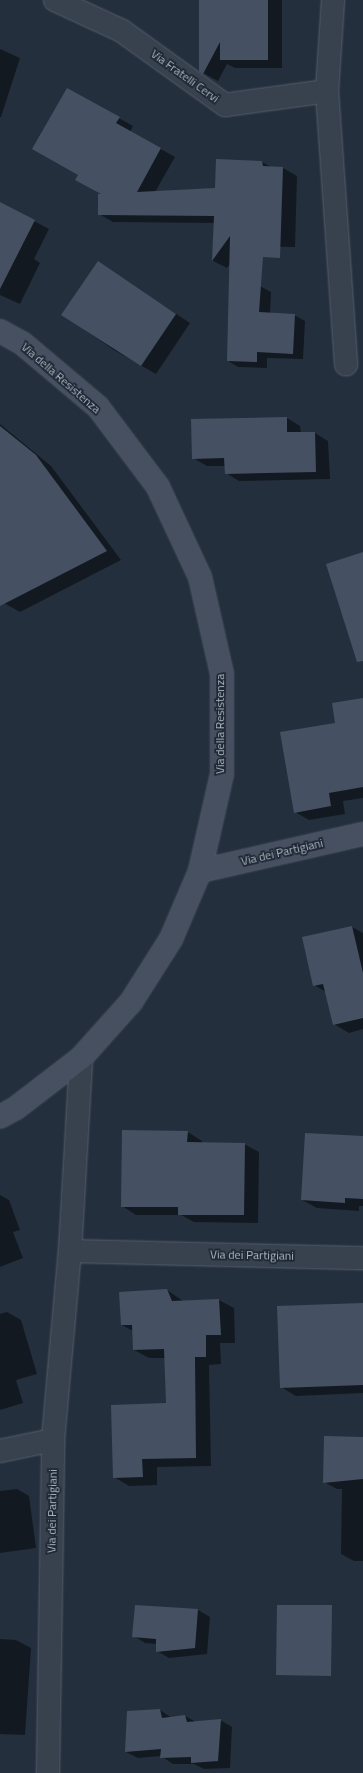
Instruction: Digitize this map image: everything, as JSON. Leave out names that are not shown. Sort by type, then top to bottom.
[{"type":"street","name":"Via Fratelli Cervi","points":[[56,0],[122,31],[225,105],[327,91]]},
{"type":"street","points":[[333,0],[327,91],[346,364]]},
{"type":"street","name":"Via della Resistenza","points":[[0,331],[22,343],[98,408],[158,487],[200,577],[222,674],[222,774],[200,871],[171,939],[131,1002],[80,1058],[16,1108],[0,1117]]},
{"type":"street","name":"Via dei Partigiani","points":[[200,871],[363,834]]},
{"type":"street","name":"Via dei Partigiani","points":[[48,1773],[53,1440],[70,1251],[80,1058]]},
{"type":"street","name":"Via dei Partigiani","points":[[70,1251],[363,1258]]},
{"type":"street","points":[[0,1451],[53,1440]]},
{"type":"building","points":[[199,0],[268,0],[268,60],[220,60],[220,42],[203,74],[199,71]]},
{"type":"building","points":[[67,88],[120,117],[116,123],[161,148],[137,192],[215,188],[216,159],[262,161],[263,166],[283,167],[280,258],[263,257],[259,312],[295,314],[293,354],[257,352],[257,362],[227,361],[230,236],[212,261],[214,216],[98,215],[98,194],[101,194],[75,180],[78,175],[32,149]]},
{"type":"building","points":[[0,202],[35,220],[0,289]]},
{"type":"building","points":[[98,261],[176,314],[141,366],[61,315]]},
{"type":"building","points":[[287,417],[287,432],[315,432],[316,472],[225,474],[224,458],[192,459],[191,419]]},
{"type":"building","points":[[0,426],[36,455],[107,551],[0,606]]},
{"type":"building","points":[[363,552],[363,661],[357,662],[326,564]]},
{"type":"building","points":[[363,698],[363,787],[329,793],[331,806],[294,813],[280,732],[335,723],[332,703]]},
{"type":"building","points":[[352,926],[363,973],[363,1018],[333,1025],[323,984],[313,986],[302,937]]},
{"type":"building","points":[[122,1130],[188,1131],[187,1142],[245,1143],[244,1215],[178,1215],[178,1207],[121,1207]]},
{"type":"building","points":[[305,1133],[363,1136],[363,1199],[345,1198],[345,1203],[301,1200]]},
{"type":"building","points":[[167,1289],[172,1301],[219,1299],[221,1335],[206,1335],[206,1357],[195,1357],[196,1458],[142,1459],[143,1477],[113,1478],[111,1405],[166,1403],[164,1349],[133,1350],[132,1325],[121,1325],[119,1292]]},
{"type":"building","points":[[363,1303],[363,1385],[280,1388],[277,1306]]},
{"type":"building","points":[[324,1436],[363,1437],[363,1479],[323,1483]]},
{"type":"building","points":[[135,1605],[198,1609],[195,1648],[156,1652],[156,1639],[132,1637]]},
{"type":"building","points":[[277,1605],[332,1605],[331,1676],[276,1675]]},
{"type":"building","points":[[160,1709],[162,1718],[185,1715],[187,1722],[221,1719],[218,1761],[191,1763],[191,1757],[160,1758],[161,1749],[125,1752],[127,1711]]}]
